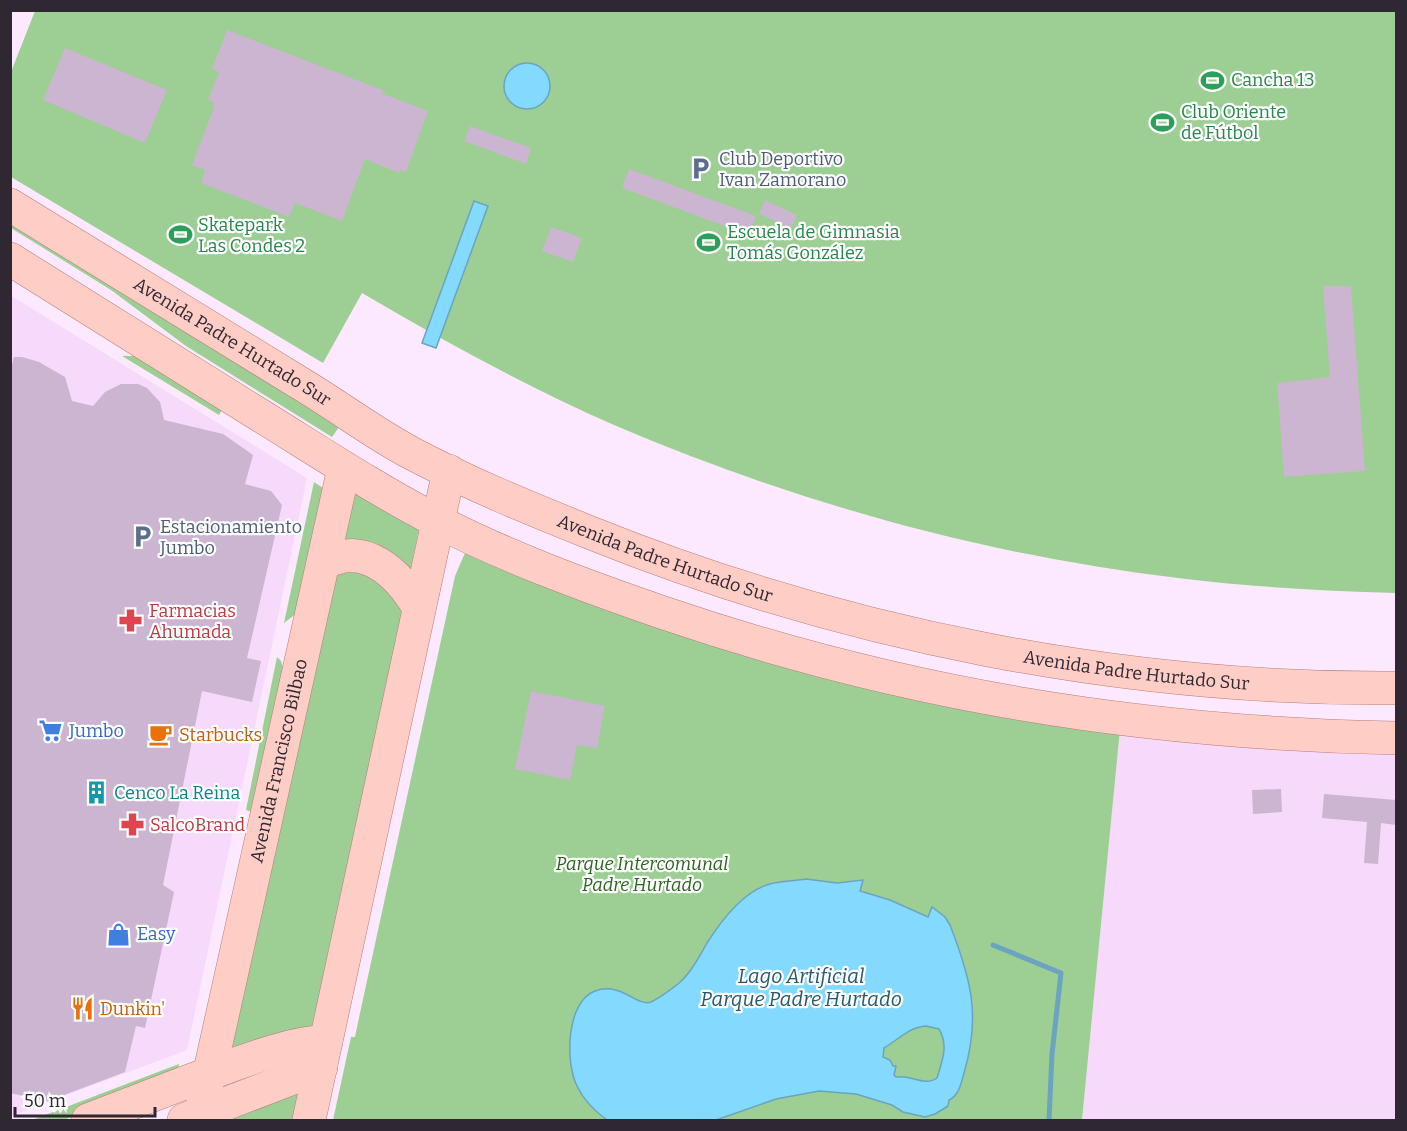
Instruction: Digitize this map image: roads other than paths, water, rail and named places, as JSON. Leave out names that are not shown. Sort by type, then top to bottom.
[{"type":"main road","name":"Avenida Padre Hurtado Sur","points":[[10,205],[311,389],[410,453],[550,517],[695,572],[769,596],[918,635],[1067,663],[1142,673],[1282,685],[1396,688]]},
{"type":"main road","points":[[10,260],[344,468],[439,522],[568,578],[690,622],[801,656],[915,684],[1053,710],[1239,732],[1396,738]]},
{"type":"main road","points":[[344,468],[368,460],[410,453]]},
{"type":"main road","name":"Avenida Francisco Bilbao","points":[[194,1118],[209,1074],[344,468]]},
{"type":"main road","points":[[309,1120],[449,471]]},
{"type":"main road","points":[[323,564],[342,556],[364,558],[376,562],[397,577],[419,608]]},
{"type":"main road","points":[[88,1120],[209,1074],[301,1043],[324,1054]]},
{"type":"main road","points":[[194,1118],[324,1054]]},
{"type":"water","points":[[527,63],[543,70],[550,86],[543,102],[527,109],[511,102],[504,86],[511,70]]},
{"type":"water","points":[[474,201],[488,206],[436,348],[422,343]]},
{"type":"water","name":"Lago Artificial Parque Padre Hurtado","points":[[806,879],[837,883],[863,880],[860,891],[890,900],[928,917],[932,907],[945,917],[963,963],[973,1015],[969,1052],[963,1077],[959,1089],[949,1100],[948,1106],[925,1117],[903,1112],[892,1105],[856,1094],[819,1091],[776,1099],[716,1120],[607,1120],[586,1100],[573,1075],[570,1048],[573,1020],[585,997],[595,991],[612,989],[646,1003],[651,1002],[665,994],[687,975],[719,925],[742,900],[770,884]],"holes":[[[926,1026],[939,1029],[944,1047],[937,1078],[922,1081],[896,1077],[894,1075],[896,1066],[883,1057],[884,1048],[914,1029]]]},
{"type":"waterway","points":[[993,945],[1061,973],[1052,1054],[1049,1120]]},
{"type":"place","name":"Cancha 13","points":[[1213,80]]},
{"type":"place","name":"Club Oriente de Fútbol","points":[[1163,122]]},
{"type":"place","name":"Club Deportivo Ivan Zamorano","points":[[701,169]]},
{"type":"place","name":"Skatepark Las Condes 2","points":[[180,235]]},
{"type":"place","name":"Escuela de Gimnasia Tomás González","points":[[709,242]]},
{"type":"place","name":"Estacionamiento Jumbo","points":[[142,537]]},
{"type":"place","name":"Farmacias Ahumada","points":[[131,621]]},
{"type":"place","name":"Jumbo","points":[[51,731]]},
{"type":"place","name":"Starbucks","points":[[161,735]]},
{"type":"place","name":"Cenco La Reina","points":[[96,793]]},
{"type":"place","name":"SalcoBrand","points":[[132,825]]},
{"type":"place","name":"Easy","points":[[119,934]]},
{"type":"place","name":"Dunkin'","points":[[82,1009]]},
{"type":"park label","name":"Parque Intercomunal Padre Hurtado","points":[[642,874]]}]
